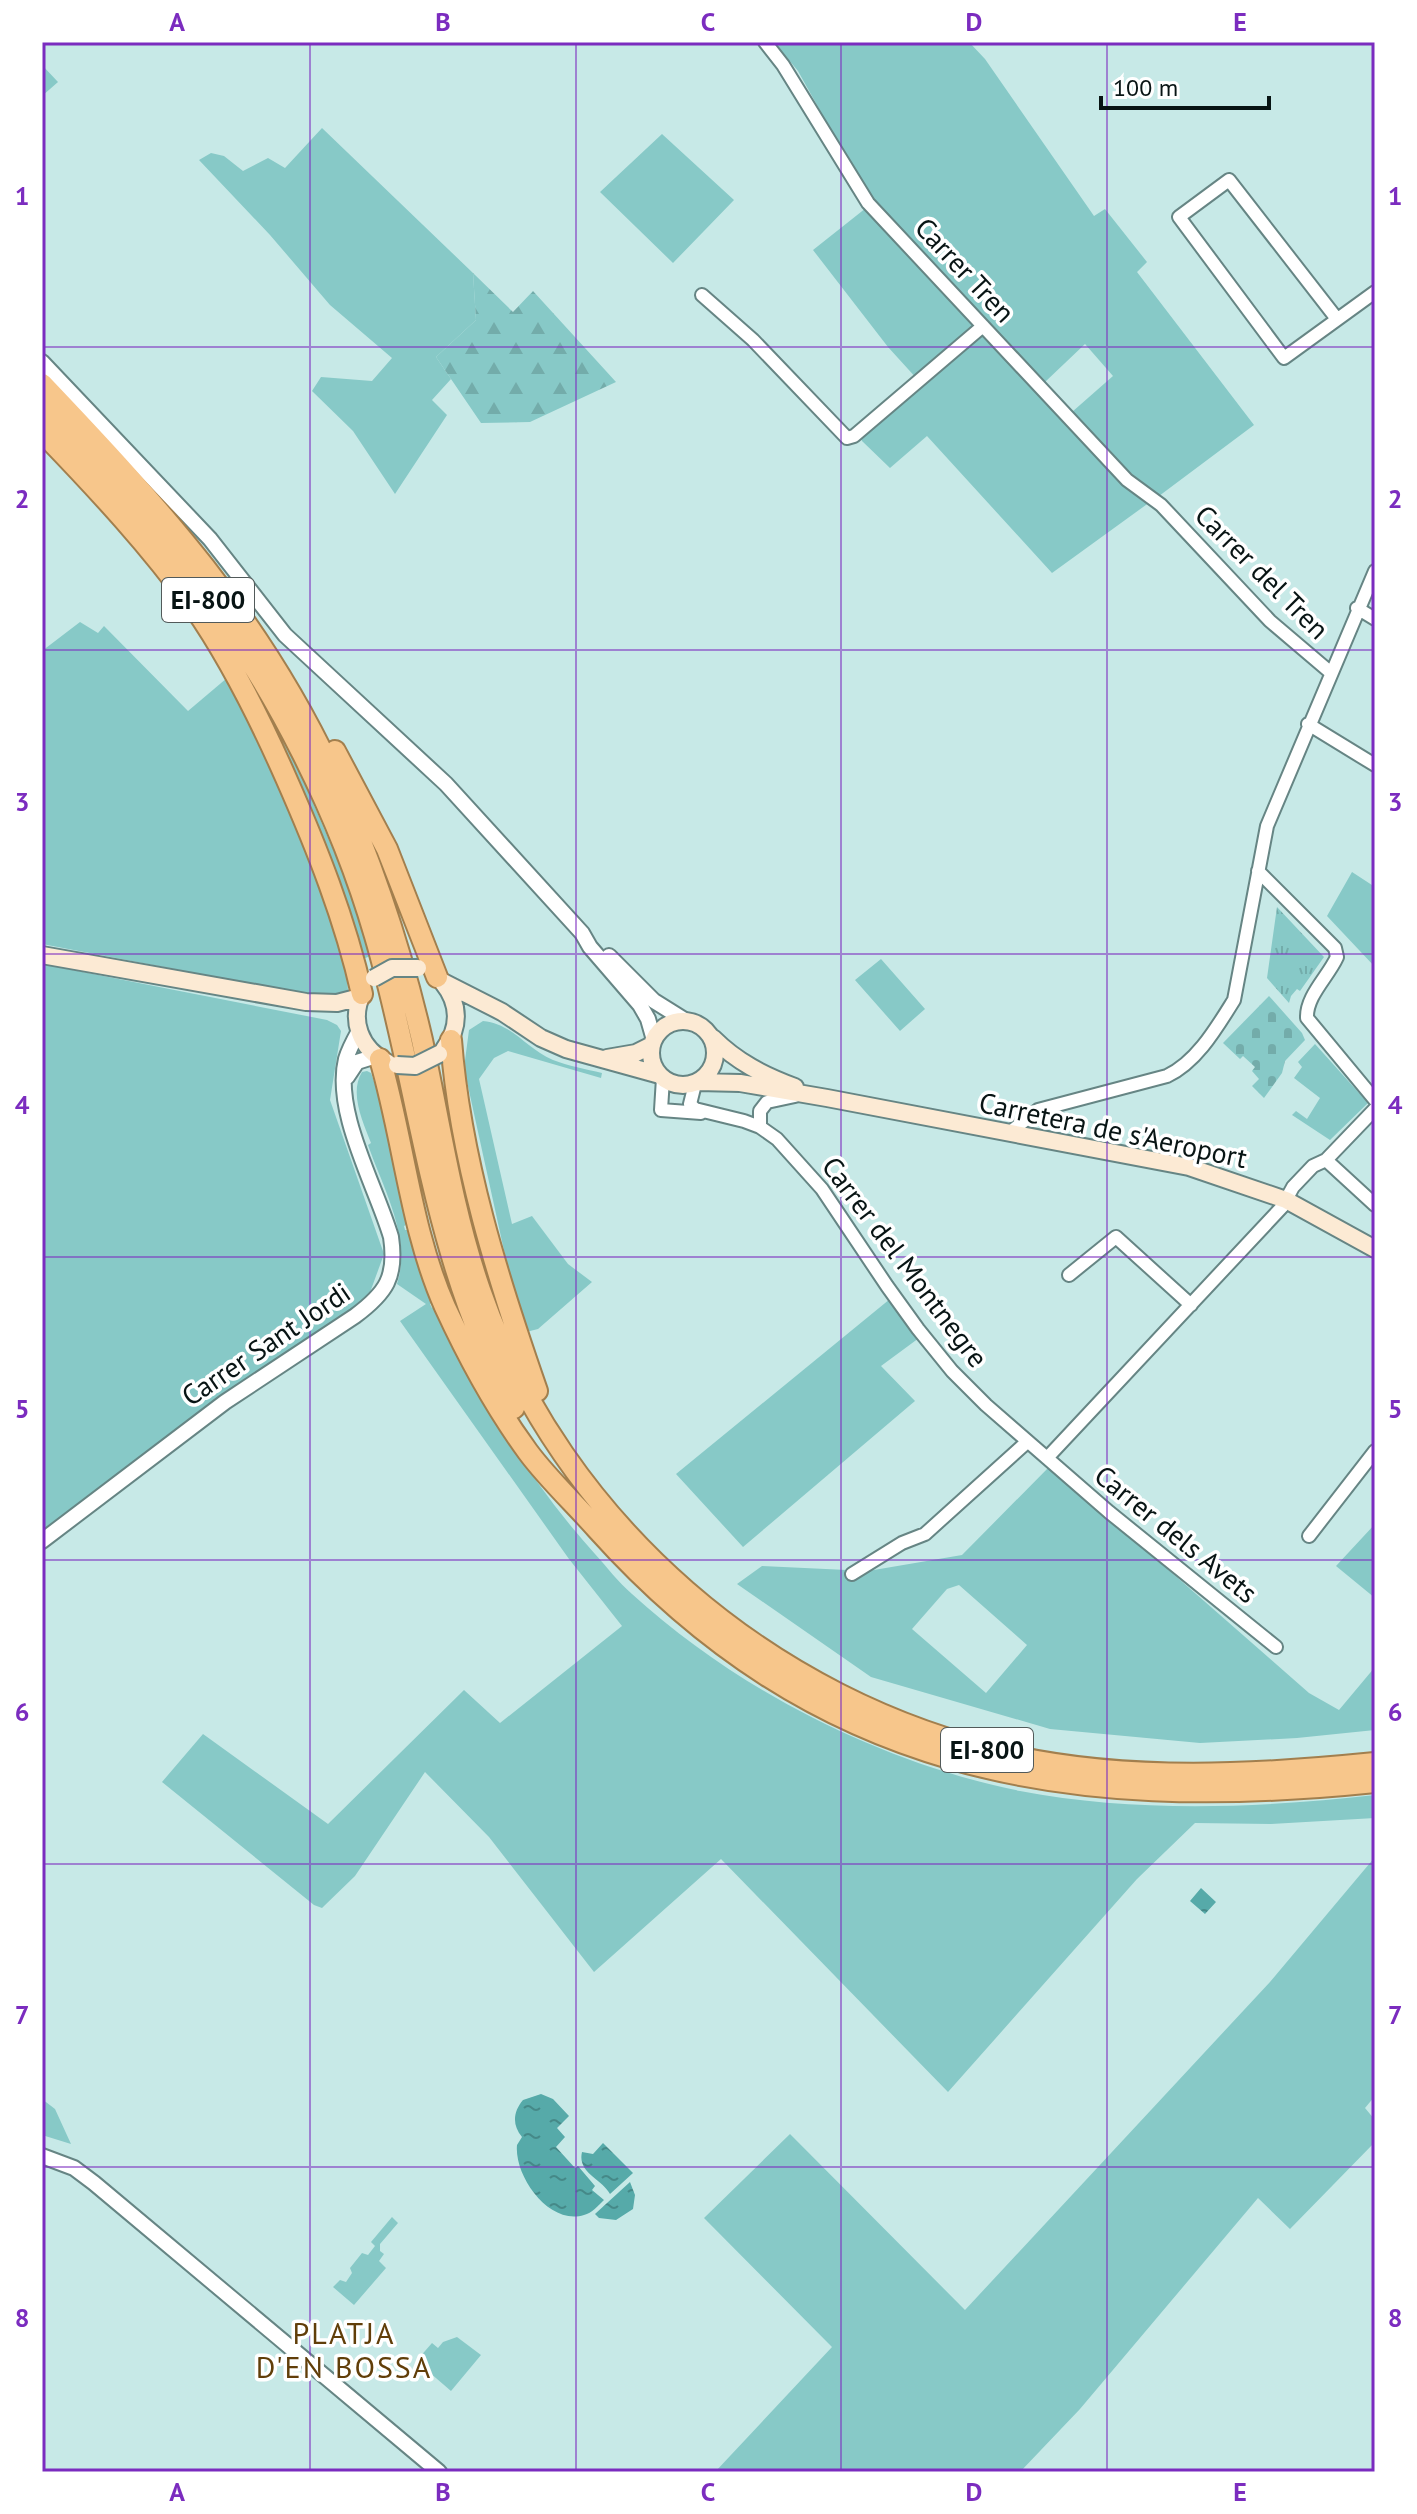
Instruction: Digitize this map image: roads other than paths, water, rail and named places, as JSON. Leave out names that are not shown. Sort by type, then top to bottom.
[{"type":"highway","name":"EI-800","points":[[42,384],[183,538],[214,577],[269,657],[333,775],[372,867],[394,930],[456,1209],[470,1261],[497,1334],[522,1387],[554,1441],[624,1531],[696,1601],[743,1637],[802,1675],[908,1725],[1008,1755],[1111,1770],[1246,1773],[1375,1763]]},
{"type":"highway","name":"EI-800","points":[[42,411],[127,502],[200,589],[260,678],[311,773],[354,873],[374,932],[403,1045],[438,1213],[465,1302],[503,1389],[526,1430],[577,1506],[637,1573],[730,1652],[792,1692],[901,1743],[1002,1773],[1108,1789],[1173,1793],[1375,1782]]},
{"type":"highway","points":[[42,432],[171,577],[195,608],[227,661],[266,733],[325,869],[365,990]]},
{"type":"highway","points":[[269,657],[293,681],[316,715],[372,819],[387,849],[433,976]]},
{"type":"highway","points":[[448,1041],[477,1193],[516,1333],[554,1441]]},
{"type":"highway","points":[[384,1060],[412,1205],[428,1263],[446,1307],[493,1398],[529,1454],[577,1506]]},
{"type":"main road","points":[[42,955],[306,1002],[337,1003],[365,990],[392,968],[433,976],[566,1049],[679,1085],[740,1083],[827,1098]]},
{"type":"main road","points":[[433,976],[454,1000],[456,1010],[448,1041]]},
{"type":"main road","points":[[365,990],[357,1015],[358,1029],[366,1045],[384,1060],[424,1063],[473,1013],[502,1012]]},
{"type":"main road","points":[[306,1002],[335,1013],[358,1029]]},
{"type":"main road","points":[[602,1059],[636,1053],[653,1042],[667,1025],[686,1021],[695,1023],[735,1059],[750,1068],[827,1098]]},
{"type":"main road","points":[[696,1083],[707,1075],[715,1055],[709,1035]]},
{"type":"main road","points":[[653,1042],[652,1061],[661,1077]]},
{"type":"main road","name":"Carretera de s'Aeroport","points":[[827,1098],[1189,1167],[1286,1200],[1375,1249]]},
{"type":"street","name":"Carrer Tren","points":[[765,42],[783,65],[868,203],[1127,480],[1161,505]]},
{"type":"street","points":[[1337,319],[1229,180],[1179,217],[1284,358],[1375,292]]},
{"type":"street","points":[[702,295],[753,340],[847,438],[854,436],[917,385],[983,326]]},
{"type":"street","points":[[42,362],[210,539],[285,635],[432,771],[596,948],[654,1001],[686,1021]]},
{"type":"street","name":"Carrer del Tren","points":[[1161,505],[1270,621],[1330,672]]},
{"type":"street","points":[[1009,1133],[1038,1110],[1179,1071],[1196,1053],[1234,1000],[1267,826],[1375,571]]},
{"type":"street","points":[[1357,608],[1375,619]]},
{"type":"street","points":[[1308,724],[1375,765]]},
{"type":"street","points":[[1258,871],[1335,948],[1337,957],[1311,1000],[1307,1018],[1375,1100]]},
{"type":"street","points":[[596,948],[640,1005],[648,1019],[653,1042]]},
{"type":"street","name":"Carrer Sant Jordi","points":[[42,1541],[225,1402],[373,1303],[385,1288],[392,1272],[391,1237],[348,1116],[344,1085],[347,1059],[358,1029]]},
{"type":"street","points":[[344,1085],[349,1071],[357,1062],[384,1060]]},
{"type":"street","name":"Carrer del Montnegre","points":[[661,1077],[661,1110],[712,1114],[760,1127],[777,1139],[822,1189],[887,1286],[952,1371],[1047,1458]]},
{"type":"street","points":[[696,1083],[690,1104],[695,1109],[712,1114]]},
{"type":"street","points":[[760,1127],[760,1111],[767,1102],[801,1095]]},
{"type":"street","points":[[1047,1458],[1282,1207],[1293,1187],[1313,1166],[1326,1160],[1375,1109]]},
{"type":"street","points":[[1326,1160],[1375,1205]]},
{"type":"street","points":[[1069,1275],[1116,1237],[1191,1305]]},
{"type":"street","points":[[852,1574],[902,1543],[925,1534],[1027,1442]]},
{"type":"street","points":[[1309,1536],[1375,1451]]},
{"type":"street","name":"Carrer dels Avets","points":[[1047,1458],[1276,1647]]},
{"type":"street","points":[[42,2156],[74,2168],[94,2183],[439,2472]]},
{"type":"water","points":[[1201,1888],[1216,1902],[1205,1914],[1190,1901]]},
{"type":"water","points":[[541,2094],[553,2099],[569,2116],[557,2128],[565,2137],[556,2147],[575,2168],[578,2166],[595,2186],[592,2190],[604,2200],[587,2214],[571,2216],[547,2206],[536,2196],[521,2171],[517,2145],[522,2137],[515,2123],[517,2109],[523,2100]]},
{"type":"water","points":[[603,2143],[633,2173],[610,2194],[587,2171],[581,2159],[582,2152],[593,2154]]},
{"type":"water","points":[[630,2182],[635,2195],[633,2209],[616,2220],[599,2218],[595,2214]]},
{"type":"district","name":"PLATJA D'EN BOSSA","points":[[344,2351]]}]
